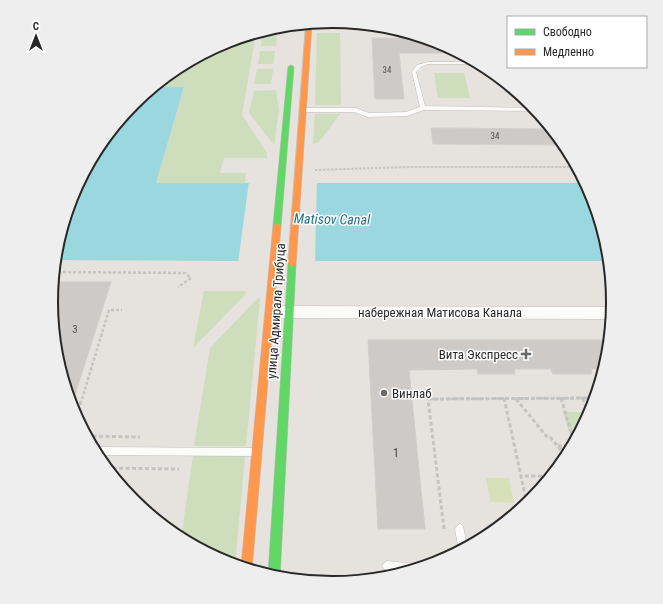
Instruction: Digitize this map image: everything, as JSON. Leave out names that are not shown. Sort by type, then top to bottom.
[{"type":"street","name":"улица Адмирала Трибуца","points":[[274,570],[289,312],[309,29]]},
{"type":"street","name":"улица Адмирала Трибуца","points":[[247,562],[292,61]]},
{"type":"street","name":"набережная Матисова Канала","points":[[269,312],[605,313]]},
{"type":"lane","points":[[422,108],[414,72],[419,66],[428,63],[465,63]]},
{"type":"lane","points":[[303,110],[355,110],[368,115],[407,114],[422,108],[527,110]]},
{"type":"lane","points":[[102,451],[257,452]]},
{"type":"lane","points":[[460,529],[462,543]]},
{"type":"lane","points":[[387,566],[400,567]]},
{"type":"path","points":[[311,170],[408,167],[570,167]]},
{"type":"path","points":[[59,272],[185,273],[191,278],[178,287]]},
{"type":"path","points":[[79,408],[109,310],[122,310]]},
{"type":"path","points":[[504,398],[525,496]]},
{"type":"path","points":[[516,398],[548,438],[551,438],[561,450]]},
{"type":"path","points":[[562,398],[572,434]]},
{"type":"path","points":[[583,398],[585,406]]},
{"type":"path","points":[[444,529],[428,399],[588,398]]},
{"type":"path","points":[[93,436],[144,437]]},
{"type":"path","points":[[558,446],[564,446]]},
{"type":"path","points":[[113,468],[179,469]]},
{"type":"path","points":[[521,476],[544,476]]},
{"type":"green space","points":[[277,33],[276,46],[261,46],[262,37]]},
{"type":"green space","points":[[317,33],[340,33],[341,105],[315,105]]},
{"type":"green space","points":[[255,39],[242,115],[267,153],[267,158],[224,158],[220,173],[246,173],[245,183],[156,183],[184,88],[162,87],[179,74],[210,56]]},
{"type":"green space","points":[[260,51],[275,51],[273,64],[258,64]]},
{"type":"green space","points":[[257,69],[273,69],[271,84],[254,84]]},
{"type":"green space","points":[[434,73],[464,73],[470,98],[438,98]]},
{"type":"green space","points":[[276,90],[279,111],[274,145],[249,113],[254,91]]},
{"type":"green space","points":[[315,114],[340,114],[319,142],[313,144]]},
{"type":"green space","points":[[204,291],[246,291],[245,295],[193,348]]},
{"type":"green space","points":[[260,298],[246,446],[194,446],[210,348],[256,300]]},
{"type":"green space","points":[[563,412],[582,412],[577,423],[570,436]]},
{"type":"green space","points":[[193,456],[245,456],[236,558],[210,548],[182,532]]},
{"type":"green space","points":[[486,478],[509,478],[514,503],[490,502]]},
{"type":"water","name":"Matisov Canal","points":[[162,87],[184,87],[156,183],[578,183],[591,214],[602,261],[61,260],[72,214],[78,197],[94,165],[125,121]]},
{"type":"pier","points":[[249,181],[317,181],[315,262],[238,263]]},
{"type":"building","points":[[372,38],[407,39],[446,53],[399,53],[404,99],[375,99]]},
{"type":"building","points":[[431,128],[544,129],[556,145],[433,144]]},
{"type":"building","points":[[58,282],[111,282],[74,397],[67,373],[60,338],[58,320]]},
{"type":"building","points":[[368,340],[603,340],[597,369],[591,369],[592,374],[553,374],[551,369],[514,369],[515,374],[478,374],[477,369],[409,370],[425,529],[378,529]]},
{"type":"traffic: fast","points":[[277,226],[291,67]]},
{"type":"traffic: fast","points":[[274,570],[292,264]]},
{"type":"traffic: slow","points":[[292,264],[309,29]]},
{"type":"traffic: slow","points":[[247,562],[277,226]]},
{"type":"place","name":"Вита Экспресс","points":[[526,354]]},
{"type":"place","name":"Винлаб","points":[[384,393]]}]
